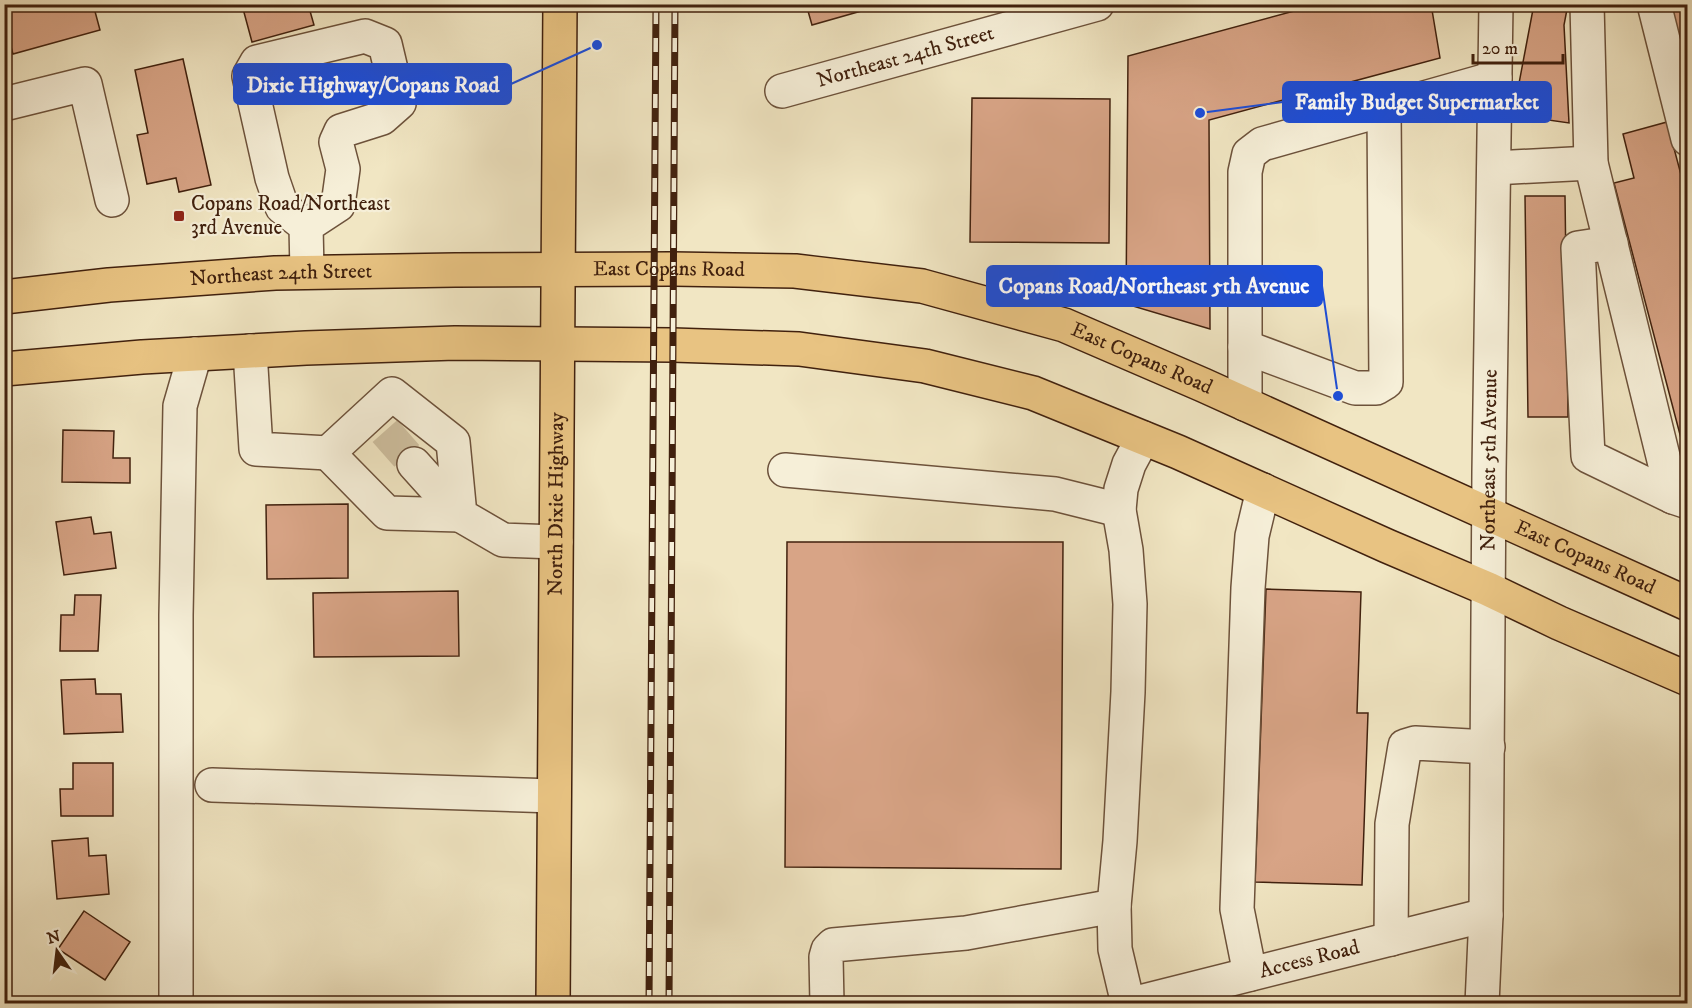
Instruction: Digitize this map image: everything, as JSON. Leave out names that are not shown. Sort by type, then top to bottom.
[{"type":"main road","name":"North Dixie Highway","points":[[553,1004],[560,4]]},
{"type":"main road","name":"Northeast 24th Street","points":[[4,297],[109,285],[275,273],[558,270]]},
{"type":"main road","name":"East Copans Road","points":[[558,270],[795,271],[922,286],[1064,325],[1489,513],[1688,604]]},
{"type":"main road","points":[[4,369],[195,354],[443,343],[558,343],[799,349],[925,366],[1033,393],[1143,438],[1688,679]]},
{"type":"street","name":"Northeast 24th Street","points":[[782,90],[1002,17],[1097,4]]},
{"type":"street","name":"Northeast 5th Avenue","points":[[1482,1004],[1486,915],[1496,4]]},
{"type":"street","points":[[1587,4],[1591,163],[1680,500]]},
{"type":"street","points":[[1654,4],[1688,139]]},
{"type":"street","points":[[365,36],[385,44],[399,103],[382,118],[341,131],[336,142],[343,169],[338,205],[306,226],[282,207],[272,178],[249,76],[257,62],[365,36]]},
{"type":"street","points":[[1245,404],[1245,172],[1249,154],[1262,144],[1495,78]]},
{"type":"street","points":[[4,104],[85,84],[112,200]]},
{"type":"street","points":[[1245,347],[1355,388],[1376,388],[1386,382],[1384,109]]},
{"type":"street","points":[[1494,168],[1591,163]]},
{"type":"street","points":[[306,226],[307,272]]},
{"type":"street","points":[[1611,243],[1578,248],[1588,456],[1680,500]]},
{"type":"street","points":[[250,351],[256,449],[328,453],[377,423],[392,394],[453,442],[460,515]]},
{"type":"street","points":[[176,1004],[176,615],[180,406],[195,354]]},
{"type":"street","points":[[1130,1004],[1115,949],[1114,906],[1120,841],[1130,615],[1126,550],[1119,510],[1121,489],[1143,438]]},
{"type":"street","points":[[328,453],[387,513],[460,515]]},
{"type":"street","points":[[414,464],[460,515],[503,540],[556,542]]},
{"type":"street","points":[[785,470],[1055,494],[1119,510]]},
{"type":"street","points":[[1250,974],[1237,909],[1248,588],[1252,536],[1263,490]]},
{"type":"street","points":[[1391,939],[1392,824],[1405,746],[1415,743],[1488,747]]},
{"type":"street","points":[[212,785],[554,795]]},
{"type":"street","points":[[827,1004],[826,957],[833,945],[966,933],[1114,906]]},
{"type":"street","name":"Access Road","points":[[1130,1004],[1486,915]]},
{"type":"building","points":[[27,4],[93,4],[100,30],[13,54],[4,22],[4,11]]},
{"type":"building","points":[[308,4],[314,25],[252,42],[242,5]]},
{"type":"building","points":[[806,4],[886,4],[812,25]]},
{"type":"building","points":[[1320,4],[1431,4],[1440,58],[1209,120],[1210,329],[1126,304],[1128,56]]},
{"type":"building","points":[[1534,4],[1568,4],[1564,25],[1569,123],[1513,115]]},
{"type":"building","points":[[1668,4],[1688,4],[1688,77]]},
{"type":"building","points":[[183,59],[211,185],[179,192],[176,178],[147,184],[137,135],[148,133],[135,70]]},
{"type":"building","points":[[972,98],[1110,99],[1109,243],[970,242]]},
{"type":"building","points":[[1667,122],[1688,201],[1688,465],[1614,183],[1634,178],[1623,134]]},
{"type":"building","points":[[1525,196],[1565,196],[1568,417],[1528,417]]},
{"type":"building","points":[[63,430],[114,431],[113,458],[130,458],[130,483],[62,482]]},
{"type":"building","points":[[348,504],[348,578],[267,579],[266,505]]},
{"type":"building","points":[[91,517],[94,534],[111,532],[116,568],[64,575],[56,522]]},
{"type":"building","points":[[787,542],[1063,542],[1061,869],[785,867]]},
{"type":"building","points":[[1266,589],[1361,592],[1357,713],[1368,713],[1362,885],[1255,882]]},
{"type":"building","points":[[458,591],[459,656],[314,657],[313,593]]},
{"type":"building","points":[[75,595],[101,595],[98,651],[60,651],[61,615],[74,615]]},
{"type":"building","points":[[95,679],[96,694],[121,694],[123,732],[64,734],[61,680]]},
{"type":"building","points":[[73,763],[113,763],[113,816],[61,816],[60,789],[73,789]]},
{"type":"building","points":[[88,838],[89,856],[106,855],[109,894],[57,899],[52,841]]},
{"type":"building","points":[[84,911],[130,942],[105,980],[58,949]]},
{"type":"tunnel","points":[[385,431],[414,464]]},
{"type":"railway","points":[[649,1004],[656,4]]},
{"type":"railway","points":[[669,1004],[675,4]]},
{"type":"place","name":"Dixie Highway/Copans Road","points":[[597,45]]},
{"type":"place","name":"Family Budget Supermarket","points":[[1200,113]]},
{"type":"place","name":"Copans Road/Northeast 3rd Avenue","points":[[179,216]]},
{"type":"place","name":"Copans Road/Northeast 5th Avenue","points":[[1338,396]]}]
